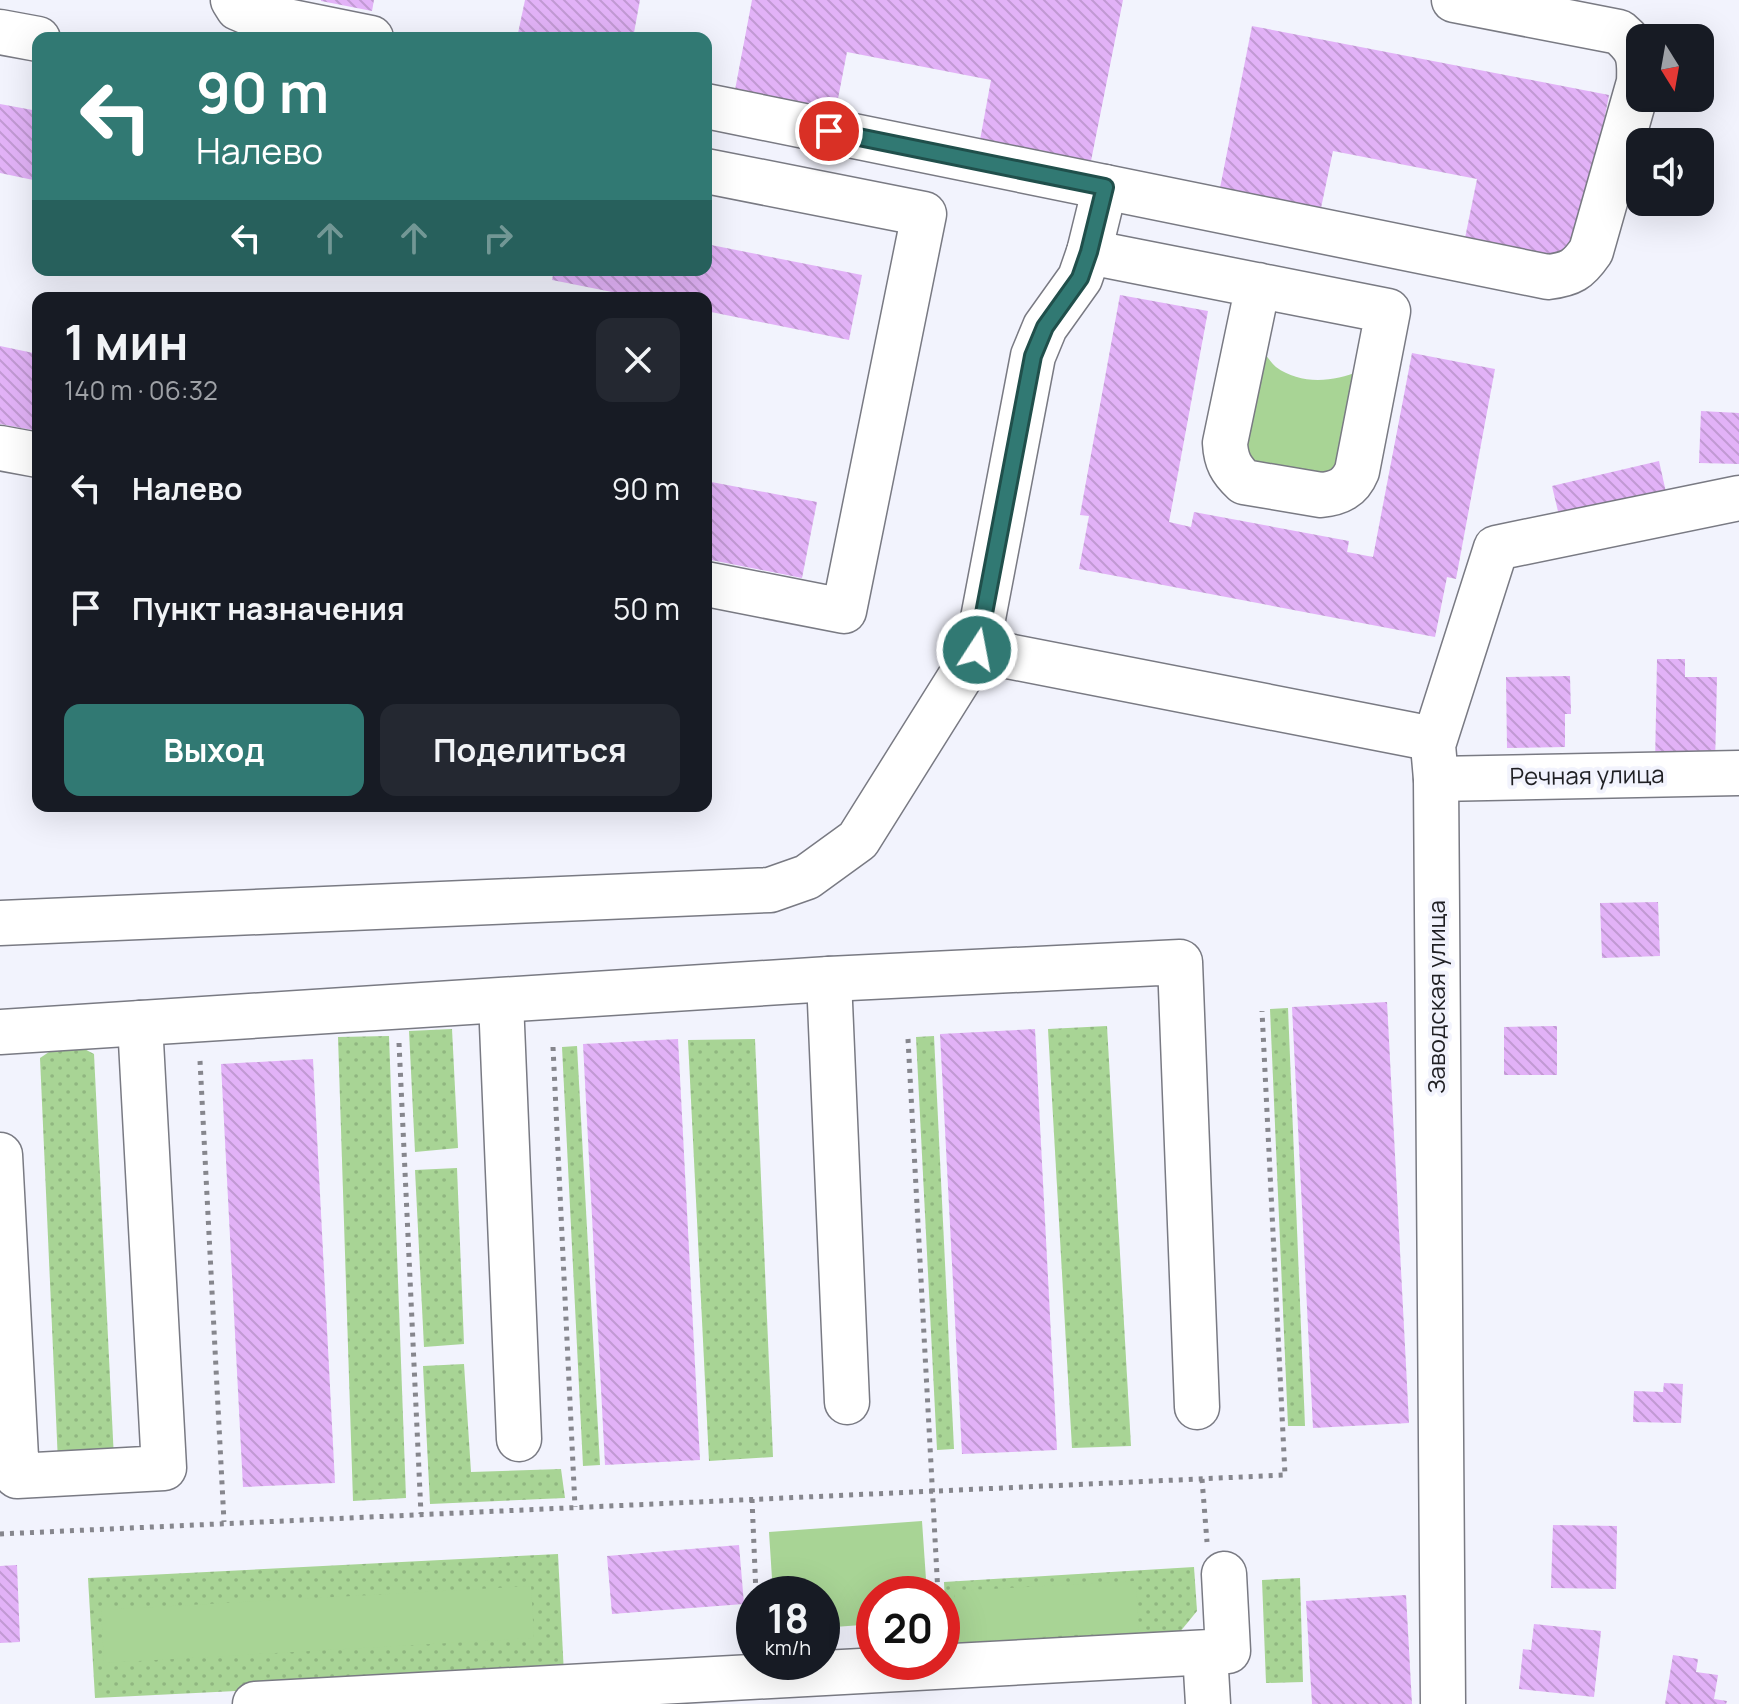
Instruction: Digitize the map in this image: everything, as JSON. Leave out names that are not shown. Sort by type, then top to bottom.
[{"type":"street","points":[[233,0],[238,8],[252,14],[341,32]]},
{"type":"street","points":[[712,107],[1548,277],[1567,274],[1581,266],[1591,251],[1639,82],[1640,59],[1631,42],[1619,32],[1454,0]]},
{"type":"street","points":[[0,32],[32,38]]},
{"type":"street","points":[[712,172],[924,214],[844,611],[712,585]]},
{"type":"street","points":[[0,923],[770,890],[807,877],[858,840],[977,650],[1033,356],[1045,327],[1080,278],[1105,187]]},
{"type":"street","points":[[1089,252],[1258,285],[1388,311],[1357,471],[1346,489],[1321,495],[1244,482],[1229,465],[1225,443],[1258,285]]},
{"type":"street","points":[[0,448],[32,454]]},
{"type":"street","name":"Заводская улица","points":[[1443,1704],[1436,779],[1433,745],[1496,548],[1739,498]]},
{"type":"street","points":[[977,650],[1418,736]]},
{"type":"street","name":"Речная улица","points":[[1436,779],[1739,773]]},
{"type":"street","points":[[0,1032],[829,979],[1180,962],[1197,1407]]},
{"type":"street","points":[[829,979],[847,1402]]},
{"type":"street","points":[[501,1001],[519,1439]]},
{"type":"street","points":[[0,1155],[17,1476],[164,1468],[140,1023]]},
{"type":"street","points":[[255,1704],[918,1686],[1228,1651],[1215,1559]]},
{"type":"street","points":[[1205,1653],[1208,1704]]},
{"type":"path","points":[[0,1534],[1285,1475],[1262,1011]]},
{"type":"path","points":[[399,1031],[421,1514]]},
{"type":"path","points":[[908,1039],[937,1576]]},
{"type":"path","points":[[553,1047],[575,1507]]},
{"type":"path","points":[[200,1061],[224,1522]]},
{"type":"path","points":[[1202,1479],[1215,1559]]},
{"type":"path","points":[[752,1499],[755,1576]]},
{"type":"green space","points":[[1263,351],[1276,367],[1296,377],[1317,380],[1339,378],[1359,371],[1344,476],[1239,463]]},
{"type":"green space","points":[[1288,1008],[1305,1426],[1288,1426],[1270,1009]]},
{"type":"green space","points":[[1107,1026],[1131,1446],[1072,1448],[1048,1029]]},
{"type":"green space","points":[[452,1029],[458,1148],[415,1152],[409,1031]]},
{"type":"green space","points":[[389,1036],[406,1498],[353,1501],[338,1037]]},
{"type":"green space","points":[[934,1036],[954,1449],[937,1450],[916,1037]]},
{"type":"green space","points":[[755,1039],[773,1457],[709,1461],[688,1040]]},
{"type":"green space","points":[[67,1040],[94,1054],[114,1459],[58,1462],[40,1058]]},
{"type":"green space","points":[[577,1046],[600,1465],[583,1466],[562,1047]]},
{"type":"green space","points":[[457,1168],[464,1344],[424,1347],[415,1170]]},
{"type":"green space","points":[[464,1364],[471,1472],[561,1469],[565,1498],[430,1504],[423,1366]]},
{"type":"green space","points":[[922,1521],[926,1576],[856,1576],[856,1625],[840,1627],[840,1576],[772,1576],[769,1532]]},
{"type":"green space","points":[[558,1554],[564,1675],[95,1698],[88,1578]]},
{"type":"green space","points":[[1194,1567],[1197,1611],[1175,1638],[960,1652],[960,1581]]},
{"type":"green space","points":[[1300,1578],[1303,1682],[1266,1683],[1262,1580]]},
{"type":"green space","points":[[1136,1581],[1139,1631],[960,1642],[960,1591]]},
{"type":"green space","points":[[531,1586],[534,1638],[104,1663],[101,1610]]},
{"type":"building","points":[[321,0],[374,0],[372,11]]},
{"type":"building","points":[[525,0],[640,0],[634,32],[518,32]]},
{"type":"building","points":[[752,0],[1123,0],[1091,161],[980,140],[991,80],[847,52],[836,109],[735,90]]},
{"type":"building","points":[[1252,26],[1609,95],[1577,260],[1465,238],[1477,179],[1333,151],[1321,208],[1220,188]]},
{"type":"building","points":[[0,104],[32,110],[32,180],[0,173]]},
{"type":"building","points":[[712,245],[862,275],[849,340],[712,312],[712,292],[612,292],[552,280],[553,276],[712,276]]},
{"type":"building","points":[[1120,295],[1208,311],[1169,522],[1191,527],[1194,512],[1349,541],[1347,552],[1373,557],[1412,353],[1495,369],[1456,579],[1447,577],[1435,637],[1079,569],[1089,516],[1080,515]]},
{"type":"building","points":[[0,346],[32,353],[32,430],[0,424]]},
{"type":"building","points":[[1701,411],[1739,413],[1739,464],[1699,463]]},
{"type":"building","points":[[1659,461],[1668,501],[1561,524],[1552,486]]},
{"type":"building","points":[[712,482],[817,502],[802,578],[712,560]]},
{"type":"building","points":[[1657,659],[1685,659],[1685,677],[1717,677],[1715,766],[1655,765]]},
{"type":"building","points":[[1570,676],[1571,714],[1565,714],[1565,747],[1507,748],[1506,677]]},
{"type":"building","points":[[1658,902],[1660,956],[1602,958],[1600,903]]},
{"type":"building","points":[[1387,1002],[1409,1423],[1313,1428],[1292,1007]]},
{"type":"building","points":[[1557,1026],[1557,1075],[1504,1075],[1504,1027]]},
{"type":"building","points":[[1035,1029],[1057,1450],[962,1454],[940,1034]]},
{"type":"building","points":[[678,1039],[700,1460],[605,1465],[583,1044]]},
{"type":"building","points":[[313,1059],[335,1483],[243,1487],[221,1064]]},
{"type":"building","points":[[1664,1383],[1683,1384],[1681,1423],[1633,1422],[1634,1391],[1663,1392]]},
{"type":"building","points":[[1553,1525],[1617,1526],[1616,1589],[1551,1588]]},
{"type":"building","points":[[739,1545],[742,1576],[736,1576],[736,1605],[612,1614],[607,1556]]},
{"type":"building","points":[[17,1565],[20,1642],[0,1643],[0,1566]]},
{"type":"building","points":[[1406,1595],[1412,1704],[1312,1704],[1306,1601]]},
{"type":"building","points":[[1534,1624],[1601,1631],[1594,1697],[1519,1689],[1523,1649],[1531,1650]]},
{"type":"building","points":[[1673,1655],[1698,1659],[1696,1672],[1718,1675],[1714,1699],[1727,1701],[1726,1704],[1665,1704]]},
{"type":"route","points":[[829,131],[1105,187],[1080,278],[1045,327],[1033,356],[977,650]]}]
